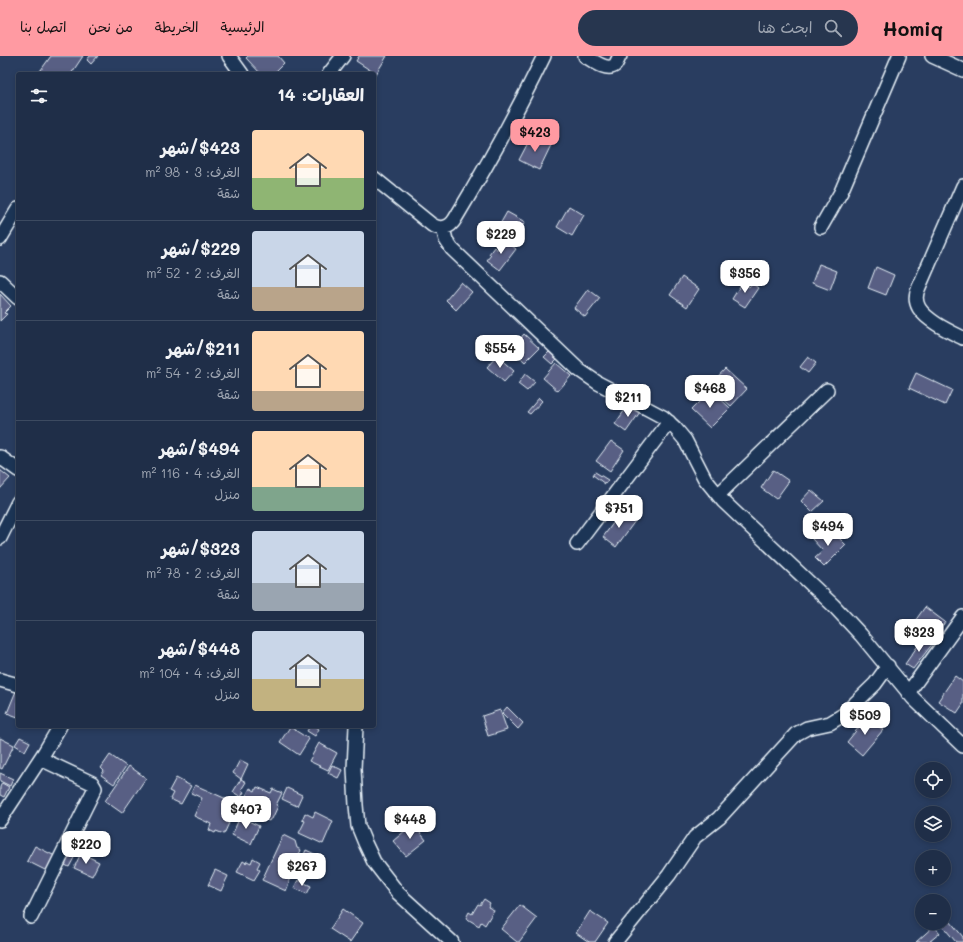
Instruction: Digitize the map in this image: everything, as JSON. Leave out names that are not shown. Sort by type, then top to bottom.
[{"type":"street","points":[[229,56],[241,72]]},
{"type":"street","points":[[331,72],[343,56]]},
{"type":"street","points":[[376,180],[432,225],[443,228],[453,223],[525,94],[544,56]]},
{"type":"street","points":[[585,56],[601,65],[610,67],[615,65],[620,56]]},
{"type":"street","points":[[821,227],[841,192],[899,56]]},
{"type":"street","points":[[932,56],[963,70]]},
{"type":"street","points":[[963,186],[919,286],[916,301],[918,308],[924,315],[936,324],[963,338]]},
{"type":"street","points":[[0,239],[16,211]]},
{"type":"street","points":[[443,228],[446,240],[452,249],[570,362],[598,383],[648,409],[669,422],[685,440],[705,479],[718,495],[833,605],[888,666],[911,695],[963,746]]},
{"type":"street","points":[[0,281],[16,296]]},
{"type":"street","points":[[718,495],[827,390]]},
{"type":"street","points":[[577,544],[669,422]]},
{"type":"street","points":[[0,457],[16,469]]},
{"type":"street","points":[[0,538],[16,506]]},
{"type":"street","points":[[911,695],[963,617]]},
{"type":"street","points":[[911,695],[963,633]]},
{"type":"street","points":[[615,942],[669,875],[695,837],[719,818],[740,793],[758,777],[796,734],[807,728],[830,724],[843,715],[875,684],[888,666]]},
{"type":"street","points":[[0,680],[16,684]]},
{"type":"street","points":[[0,820],[59,728]]},
{"type":"street","points":[[356,728],[354,770],[356,805],[358,826],[365,843],[374,862],[391,885],[452,942]]},
{"type":"street","points":[[31,917],[95,788],[92,784],[41,758]]},
{"type":"building","points":[[51,56],[83,56],[72,72],[39,72]]},
{"type":"building","points":[[90,56],[98,56],[91,64],[87,60]]},
{"type":"building","points":[[248,56],[278,56],[284,63],[275,72],[259,72],[246,58]]},
{"type":"building","points":[[359,56],[387,56],[376,74],[376,72],[373,72],[356,61]]},
{"type":"building","points":[[532,135],[551,145],[539,170],[519,160]]},
{"type":"building","points":[[569,206],[584,215],[572,236],[557,227]]},
{"type":"building","points":[[507,212],[525,222],[513,243],[495,233]]},
{"type":"building","points":[[506,241],[516,249],[500,270],[487,260],[494,247],[496,249],[501,248]]},
{"type":"building","points":[[819,264],[837,271],[830,290],[812,283]]},
{"type":"building","points":[[876,267],[894,275],[886,295],[868,288]]},
{"type":"building","points":[[682,277],[699,289],[687,307],[670,295]]},
{"type":"building","points":[[461,282],[472,292],[456,310],[446,300]]},
{"type":"building","points":[[742,283],[749,287],[752,283],[758,288],[745,307],[732,299]]},
{"type":"building","points":[[588,289],[600,298],[585,317],[574,308]]},
{"type":"building","points":[[0,294],[11,306],[4,313],[7,314],[0,321]]},
{"type":"building","points":[[524,334],[539,348],[525,362],[511,349]]},
{"type":"building","points":[[549,352],[557,359],[552,364],[544,357]]},
{"type":"building","points":[[497,356],[514,371],[504,382],[487,367]]},
{"type":"building","points":[[808,357],[816,363],[808,373],[800,367]]},
{"type":"building","points":[[556,363],[571,376],[558,391],[543,378]]},
{"type":"building","points":[[725,369],[747,389],[731,406],[709,386]]},
{"type":"building","points":[[916,373],[952,390],[945,405],[909,388]]},
{"type":"building","points":[[525,374],[535,382],[527,391],[518,384]]},
{"type":"building","points":[[711,390],[730,408],[710,428],[691,410]]},
{"type":"building","points":[[539,398],[542,401],[530,414],[527,412]]},
{"type":"building","points":[[629,404],[640,412],[626,432],[615,424]]},
{"type":"building","points":[[611,441],[624,450],[610,471],[596,461]]},
{"type":"building","points":[[0,470],[10,478],[0,489]]},
{"type":"building","points":[[773,470],[789,481],[776,499],[761,488]]},
{"type":"building","points":[[595,472],[608,480],[605,484],[593,475]]},
{"type":"building","points":[[811,490],[824,501],[812,512],[801,501]]},
{"type":"building","points":[[614,505],[621,510],[613,519],[606,514]]},
{"type":"building","points":[[622,511],[635,521],[616,547],[603,537]]},
{"type":"building","points":[[822,530],[827,535],[831,530],[846,545],[824,567],[815,558],[823,551],[812,539]]},
{"type":"building","points":[[925,607],[945,622],[933,639],[917,628],[915,621]]},
{"type":"building","points":[[924,637],[933,643],[913,669],[905,664]]},
{"type":"building","points":[[955,676],[963,682],[963,704],[957,713],[938,701]]},
{"type":"building","points":[[16,691],[16,716],[7,713]]},
{"type":"building","points":[[507,707],[523,723],[518,729],[502,713]]},
{"type":"building","points":[[500,710],[507,730],[488,736],[482,716]]},
{"type":"building","points":[[867,717],[883,730],[862,755],[847,742]]},
{"type":"building","points":[[289,728],[309,739],[299,755],[280,742]]},
{"type":"building","points":[[309,728],[319,729],[315,736],[307,731]]},
{"type":"building","points":[[20,737],[30,742],[25,751],[15,745]]},
{"type":"building","points":[[0,738],[14,745],[2,769],[0,768]]},
{"type":"building","points":[[319,743],[337,753],[328,770],[309,761]]},
{"type":"building","points":[[110,755],[126,766],[114,784],[101,775],[104,771],[101,768]]},
{"type":"building","points":[[240,760],[248,764],[241,779],[233,773]]},
{"type":"building","points":[[332,765],[342,770],[338,778],[328,773]]},
{"type":"building","points":[[129,766],[146,778],[122,813],[105,801]]},
{"type":"building","points":[[0,773],[13,779],[10,786],[0,781]]},
{"type":"building","points":[[176,778],[191,786],[181,804],[170,799],[173,793],[169,791]]},
{"type":"building","points":[[241,779],[246,782],[241,790],[244,792],[241,797],[233,792]]},
{"type":"building","points":[[2,783],[9,787],[4,797],[0,795],[0,787]]},
{"type":"building","points":[[195,785],[233,802],[225,821],[229,823],[224,834],[216,831],[215,833],[209,830],[211,824],[194,816],[202,798],[191,793]]},
{"type":"building","points":[[257,787],[271,793],[273,789],[282,793],[276,805],[278,806],[272,819],[269,821],[264,819],[265,816],[261,814],[263,810],[246,802],[248,797],[246,796],[250,788],[255,791]]},
{"type":"building","points":[[287,788],[302,795],[297,806],[282,799]]},
{"type":"building","points":[[315,812],[333,821],[323,844],[299,833],[305,821],[302,820],[305,813],[313,817]]},
{"type":"building","points":[[240,817],[259,826],[251,844],[232,835]]},
{"type":"building","points":[[413,824],[426,840],[406,856],[393,841]]},
{"type":"building","points":[[283,835],[295,841],[297,848],[301,850],[289,876],[289,883],[286,891],[262,880]]},
{"type":"building","points":[[35,846],[57,857],[49,872],[27,861]]},
{"type":"building","points":[[68,849],[76,854],[69,867],[61,863]]},
{"type":"building","points":[[306,850],[323,858],[316,873],[299,866]]},
{"type":"building","points":[[81,853],[99,862],[92,876],[74,868]]},
{"type":"building","points":[[253,858],[260,862],[257,868],[260,870],[254,880],[237,872],[243,861],[246,863],[247,861],[251,863]]},
{"type":"building","points":[[215,870],[228,876],[221,891],[208,885]]},
{"type":"building","points":[[298,880],[311,886],[307,894],[294,888]]},
{"type":"building","points":[[484,899],[490,903],[488,907],[494,910],[485,925],[481,922],[479,926],[466,918],[469,912],[472,914],[478,904],[480,905]]},
{"type":"building","points":[[520,905],[537,918],[519,942],[517,942],[501,929]]},
{"type":"building","points":[[343,909],[363,923],[350,942],[330,929]]},
{"type":"building","points":[[590,911],[608,923],[595,942],[589,942],[576,933]]},
{"type":"building","points":[[951,922],[963,937],[963,942],[956,942],[946,930],[951,930]]},
{"type":"building","points":[[930,930],[937,930],[940,933],[929,942],[916,942]]}]
